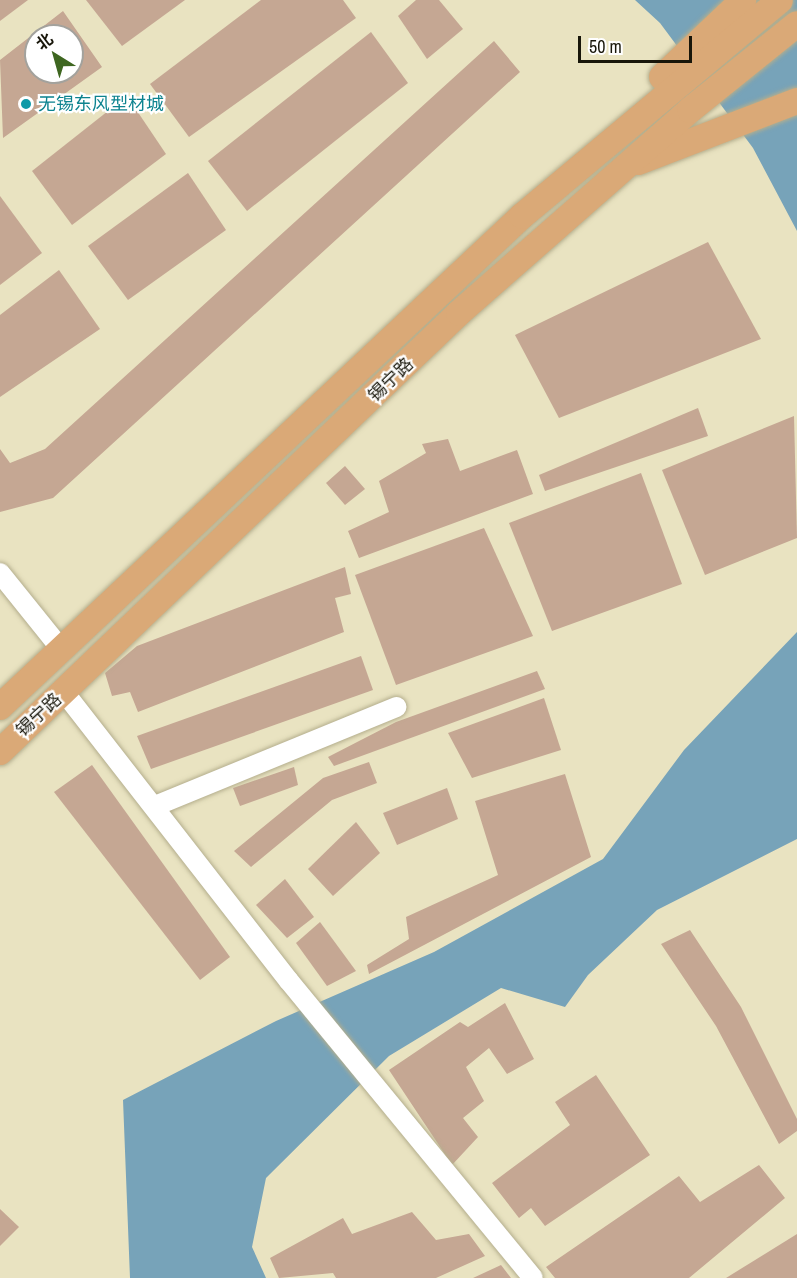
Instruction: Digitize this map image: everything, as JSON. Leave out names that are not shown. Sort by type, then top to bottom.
[{"type":"main road","points":[[667,83],[743,0]]},
{"type":"main road","name":"锡宁路","points":[[0,707],[389,336],[609,142],[667,83],[780,0]]},
{"type":"main road","name":"锡宁路","points":[[0,752],[459,313],[690,110],[797,24]]},
{"type":"main road","points":[[624,168],[797,101]]},
{"type":"street","points":[[0,573],[61,649]]},
{"type":"street","points":[[64,692],[416,1139],[533,1278]]},
{"type":"street","points":[[155,806],[396,707]]},
{"type":"water","points":[[635,0],[797,0],[797,231],[753,148],[660,23]]},
{"type":"water","points":[[797,632],[797,839],[657,910],[588,975],[565,1007],[501,988],[389,1056],[266,1178],[252,1247],[266,1278],[130,1278],[123,1100],[276,1021],[434,952],[603,859],[684,750]]},
{"type":"building","points":[[0,0],[28,0],[0,21]]},
{"type":"building","points":[[86,0],[185,0],[122,46]]},
{"type":"building","points":[[261,0],[343,0],[356,18],[189,137],[150,84]]},
{"type":"building","points":[[416,0],[439,0],[463,29],[427,59],[398,16]]},
{"type":"building","name":"无锡东风型材城","points":[[63,11],[72,24],[46,24]]},
{"type":"building","points":[[371,32],[408,83],[247,211],[208,161]]},
{"type":"building","name":"无锡东风型材城","points":[[24,41],[24,84],[78,84],[3,138],[0,60]]},
{"type":"building","name":"无锡东风型材城","points":[[84,41],[102,67],[84,80]]},
{"type":"building","points":[[494,41],[520,72],[53,498],[0,512],[0,449],[10,463],[45,449]]},
{"type":"building","points":[[127,96],[166,154],[72,225],[32,171]]},
{"type":"building","points":[[188,173],[226,230],[128,300],[88,246]]},
{"type":"building","points":[[0,196],[42,253],[0,285]]},
{"type":"building","points":[[708,242],[761,339],[559,418],[515,335]]},
{"type":"building","points":[[59,270],[100,329],[0,397],[0,315]]},
{"type":"building","points":[[698,408],[708,436],[545,491],[539,475]]},
{"type":"building","points":[[794,416],[797,538],[705,575],[662,470]]},
{"type":"building","points":[[448,439],[460,471],[517,450],[533,494],[359,558],[348,531],[389,512],[379,481],[426,453],[422,444]]},
{"type":"building","points":[[345,466],[365,489],[345,505],[326,483]]},
{"type":"building","points":[[641,473],[682,584],[552,631],[509,523]]},
{"type":"building","points":[[484,528],[533,636],[396,685],[355,575]]},
{"type":"building","points":[[345,567],[351,594],[335,598],[344,632],[138,712],[130,692],[112,696],[105,673],[137,646]]},
{"type":"building","points":[[361,656],[373,690],[151,769],[137,736]]},
{"type":"building","points":[[537,671],[545,689],[334,766],[328,757],[396,722]]},
{"type":"building","points":[[544,698],[561,750],[472,778],[448,733]]},
{"type":"building","points":[[369,762],[377,783],[332,800],[251,867],[234,851],[323,778]]},
{"type":"building","points":[[92,765],[230,957],[200,980],[54,792]]},
{"type":"building","points":[[294,767],[298,785],[240,806],[233,788]]},
{"type":"building","points":[[565,774],[591,857],[369,974],[367,965],[409,939],[406,917],[498,875],[475,801]]},
{"type":"building","points":[[447,788],[458,819],[397,845],[383,813]]},
{"type":"building","points":[[356,822],[380,853],[333,896],[308,869]]},
{"type":"building","points":[[285,879],[314,917],[287,938],[256,905]]},
{"type":"building","points":[[320,922],[356,971],[327,986],[296,943]]},
{"type":"building","points":[[690,930],[741,1007],[797,1119],[797,1131],[779,1144],[716,1026],[661,944]]},
{"type":"building","points":[[505,1003],[534,1059],[507,1074],[489,1048],[466,1067],[484,1101],[463,1118],[478,1137],[452,1165],[389,1070],[460,1022],[468,1027]]},
{"type":"building","points":[[596,1075],[650,1155],[545,1226],[531,1208],[519,1218],[492,1183],[570,1125],[555,1102]]},
{"type":"building","points":[[759,1165],[785,1198],[689,1278],[555,1278],[546,1267],[679,1176],[700,1202]]},
{"type":"building","points":[[0,1209],[19,1227],[0,1246]]},
{"type":"building","points":[[412,1212],[436,1240],[469,1234],[485,1256],[436,1278],[336,1278],[333,1273],[279,1278],[270,1258],[343,1218],[352,1234]]},
{"type":"building","points":[[797,1234],[797,1278],[726,1278]]},
{"type":"building","points":[[501,1265],[511,1278],[473,1278]]},
{"type":"place","name":"无锡东风型材城","points":[[26,104]]}]
